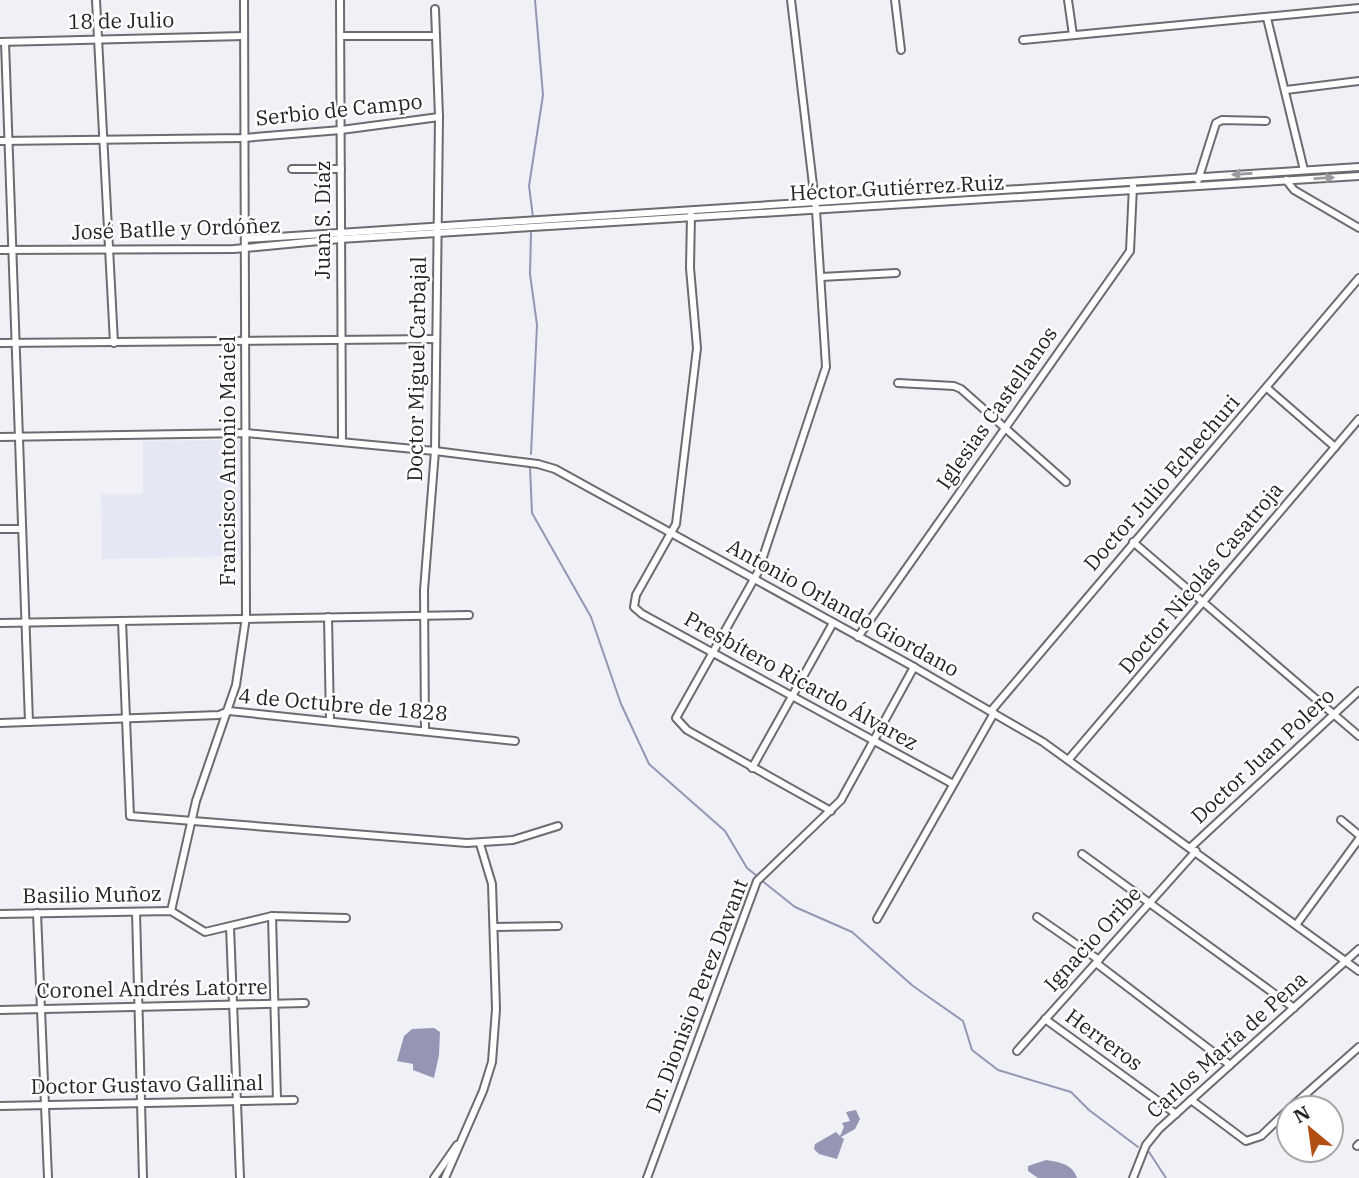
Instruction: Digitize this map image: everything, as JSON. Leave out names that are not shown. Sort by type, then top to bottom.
[{"type":"street","points":[[96,0],[114,343]]},
{"type":"street","name":"Francisco Antonio Maciel","points":[[171,911],[196,800],[229,711],[246,617],[244,0]]},
{"type":"street","name":"Juan S. Díaz","points":[[340,0],[342,441]]},
{"type":"street","points":[[791,0],[816,210],[826,353],[824,375],[754,579],[680,708],[677,721],[687,730],[752,768],[831,811]]},
{"type":"street","points":[[895,0],[901,50]]},
{"type":"street","points":[[1068,0],[1073,35]]},
{"type":"street","points":[[1023,40],[1359,8]]},
{"type":"street","name":"Doctor Miguel Carbajal","points":[[425,730],[424,590],[435,451],[439,117],[435,9]]},
{"type":"street","points":[[1267,18],[1304,170]]},
{"type":"street","name":"18 de Julio","points":[[2,42],[244,36]]},
{"type":"street","points":[[341,36],[436,36]]},
{"type":"street","points":[[2,42],[14,250],[29,722]]},
{"type":"street","points":[[1286,90],[1359,81]]},
{"type":"street","name":"Serbio de Campo","points":[[0,141],[243,138],[341,130],[439,117]]},
{"type":"street","points":[[1198,185],[1218,121],[1266,121]]},
{"type":"street","name":"Héctor Gutiérrez Ruiz","points":[[437,233],[1199,176],[1359,167]]},
{"type":"street","points":[[292,169],[341,169]]},
{"type":"street","points":[[1284,171],[1286,180],[1294,190],[1359,228]]},
{"type":"street","name":"Héctor Gutiérrez Ruiz","points":[[438,225],[816,210],[1359,176]]},
{"type":"street","name":"Iglesias Castellanos","points":[[858,637],[1130,251],[1133,181]]},
{"type":"street","points":[[672,533],[676,524],[697,348],[690,268],[691,213]]},
{"type":"street","name":"José Batlle y Ordóñez","points":[[0,250],[234,249],[245,242],[438,225]]},
{"type":"street","name":"José Batlle y Ordóñez","points":[[245,242],[437,233]]},
{"type":"street","points":[[821,277],[896,272]]},
{"type":"street","name":"Doctor Julio Echechuri","points":[[877,919],[954,785],[992,712],[1133,542],[1359,278]]},
{"type":"street","points":[[0,343],[436,339]]},
{"type":"street","points":[[898,383],[954,386],[1066,482]]},
{"type":"street","points":[[1267,388],[1335,447]]},
{"type":"street","name":"Doctor Nicolás Casatroja","points":[[1069,759],[1359,419]]},
{"type":"street","name":"Antonio Orlando Giordano","points":[[0,437],[246,433],[435,451],[547,466],[914,667],[1069,759],[1359,971]]},
{"type":"street","points":[[0,529],[22,529]]},
{"type":"street","name":"Presbítero Ricardo Álvarez","points":[[672,533],[636,595],[634,607],[639,613],[713,651],[954,785]]},
{"type":"street","points":[[1133,542],[1359,736]]},
{"type":"street","points":[[0,623],[469,615]]},
{"type":"street","points":[[328,617],[330,721]]},
{"type":"street","points":[[122,621],[130,816],[480,844],[513,840],[558,826]]},
{"type":"street","points":[[752,768],[833,623]]},
{"type":"street","name":"Dr. Dionisio Perez Davant","points":[[647,1178],[757,881],[781,854],[841,800],[914,667]]},
{"type":"street","name":"Doctor Juan Polero","points":[[1194,849],[1359,691]]},
{"type":"street","name":"4 de Octubre de 1828","points":[[0,723],[125,720],[219,715],[229,711],[515,741]]},
{"type":"street","points":[[1296,925],[1359,837],[1341,820]]},
{"type":"street","points":[[445,1178],[492,1062],[496,1009],[492,884],[480,844]]},
{"type":"street","name":"Ignacio Oribe","points":[[1017,1051],[1194,849]]},
{"type":"street","points":[[1082,854],[1294,1008]]},
{"type":"street","name":"Basilio Muñoz","points":[[0,914],[171,911],[205,932],[272,916],[346,918]]},
{"type":"street","points":[[136,912],[143,1178]]},
{"type":"street","points":[[37,913],[48,1178]]},
{"type":"street","points":[[272,916],[278,1100]]},
{"type":"street","points":[[1037,917],[1230,1065]]},
{"type":"street","points":[[494,927],[558,926]]},
{"type":"street","points":[[230,928],[240,1178]]},
{"type":"street","name":"Carlos María de Pena","points":[[1133,1178],[1149,1140],[1359,949]]},
{"type":"street","name":"Coronel Andrés Latorre","points":[[0,1010],[305,1003]]},
{"type":"street","name":"Herreros","points":[[1045,1019],[1176,1114]]},
{"type":"street","points":[[1307,1094],[1359,1047]]},
{"type":"street","name":"Doctor Gustavo Gallinal","points":[[0,1106],[294,1100]]},
{"type":"street","points":[[1191,1100],[1246,1141],[1261,1136],[1275,1123]]},
{"type":"street","points":[[434,1178],[462,1138]]},
{"type":"shaded area","points":[[240,440],[242,556],[102,559],[101,494],[143,494],[143,441]]},
{"type":"water","points":[[434,1028],[440,1032],[434,1078],[413,1070],[413,1064],[397,1061],[404,1036],[412,1029]]},
{"type":"water","points":[[856,1110],[860,1119],[855,1129],[841,1137],[844,1139],[837,1159],[819,1154],[814,1149],[815,1144],[836,1132],[840,1136],[844,1127],[842,1123],[850,1121],[846,1112]]},
{"type":"water","points":[[1046,1160],[1069,1167],[1077,1178],[1038,1178],[1028,1171],[1028,1166]]},
{"type":"waterway","points":[[533,217],[529,186],[543,95],[535,0]]},
{"type":"waterway","points":[[531,233],[530,274],[537,325],[531,454]]},
{"type":"waterway","points":[[530,467],[532,513],[591,617],[621,704],[649,764],[725,831],[747,868],[757,876]]},
{"type":"waterway","points":[[761,880],[795,907],[852,932],[913,986],[963,1021],[972,1050],[998,1070],[1071,1092],[1089,1110],[1138,1147]]},
{"type":"waterway","points":[[1149,1152],[1166,1178]]}]
